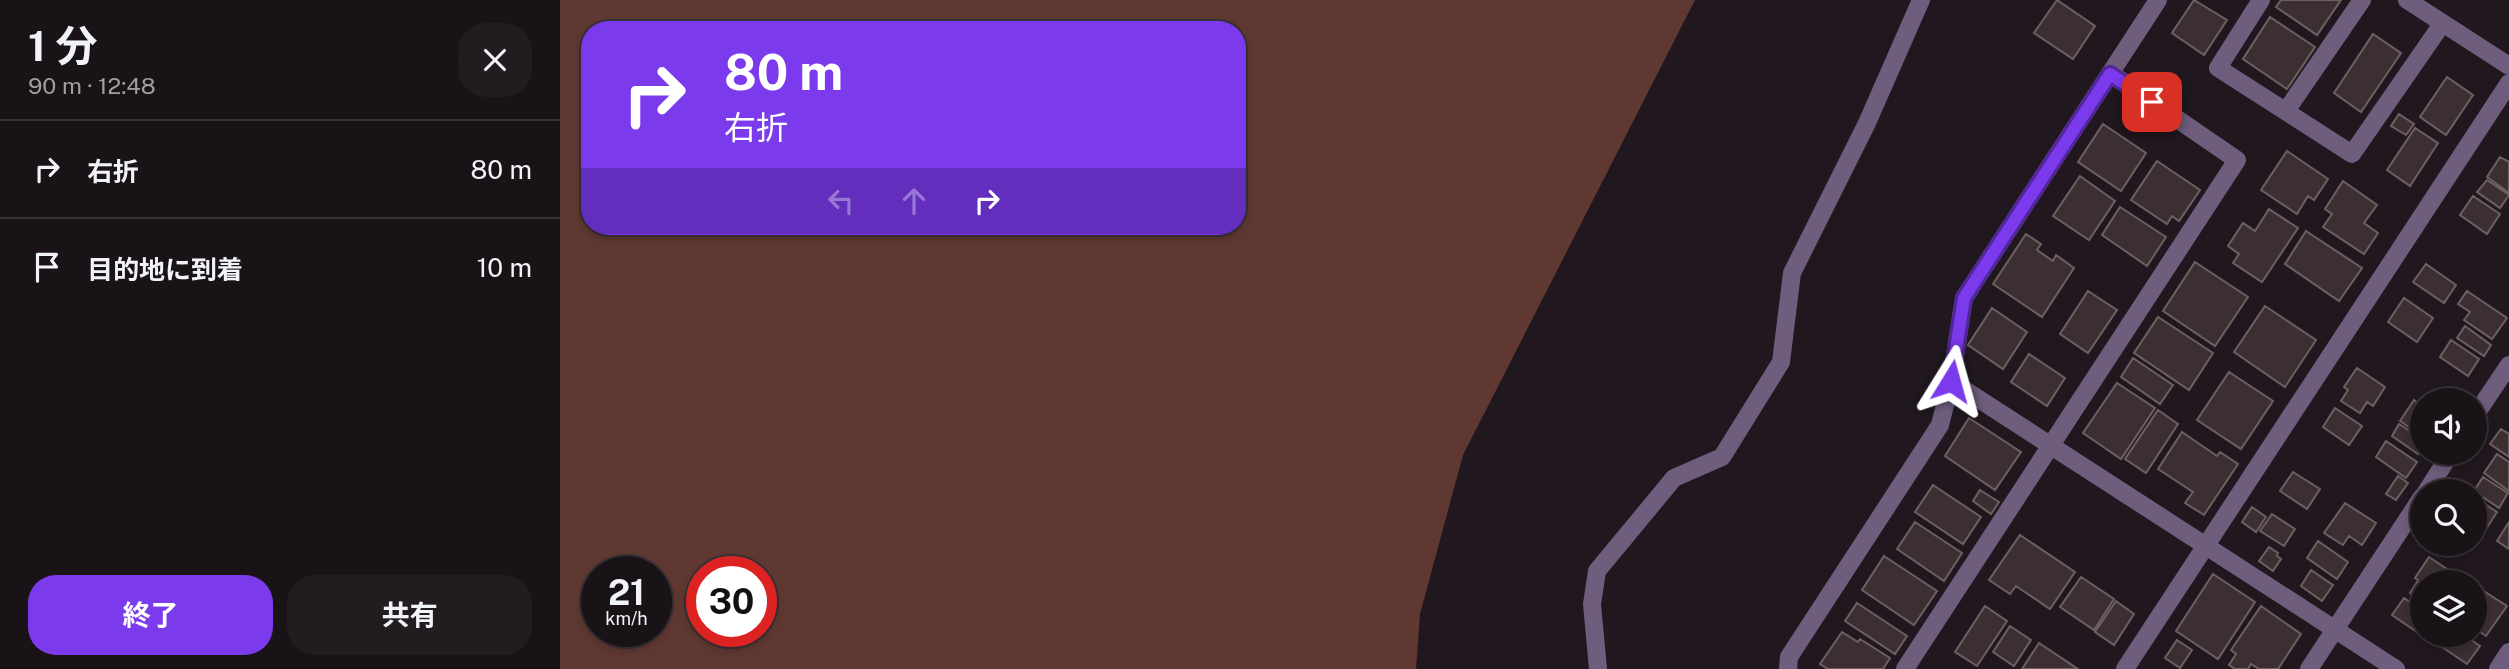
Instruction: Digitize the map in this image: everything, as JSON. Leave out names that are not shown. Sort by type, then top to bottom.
[{"type":"street","points":[[1598,669],[1592,604],[1597,570],[1674,478],[1722,457],[1781,362],[1793,273],[1867,123],[1921,0]]},
{"type":"street","points":[[1788,669],[1788,657],[1940,425],[1951,381],[1964,298],[2158,0]]},
{"type":"street","points":[[2261,0],[2218,68],[2352,155],[2442,24]]},
{"type":"street","points":[[2286,111],[2362,0]]},
{"type":"street","points":[[2407,0],[2509,66]]},
{"type":"street","points":[[1905,669],[2237,160],[2110,74]]},
{"type":"street","points":[[2125,669],[2509,82]]},
{"type":"street","points":[[2487,398],[2509,365]]},
{"type":"street","points":[[1951,381],[2396,669]]},
{"type":"street","points":[[2309,669],[2410,515]]},
{"type":"street","points":[[2498,669],[2509,652]]},
{"type":"shaded area","points":[[560,0],[1695,0],[1463,455],[1420,614],[1416,669],[560,669]]},
{"type":"building","points":[[2057,0],[2095,26],[2073,59],[2034,33]]},
{"type":"building","points":[[2194,0],[2227,20],[2204,55],[2172,33]]},
{"type":"building","points":[[2281,0],[2341,0],[2317,35],[2276,7]]},
{"type":"building","points":[[2270,17],[2315,47],[2287,89],[2243,59]]},
{"type":"building","points":[[2373,34],[2401,53],[2361,112],[2334,93]]},
{"type":"building","points":[[2447,77],[2473,95],[2446,135],[2420,117]]},
{"type":"building","points":[[2399,114],[2414,124],[2406,135],[2391,126]]},
{"type":"building","points":[[2103,124],[2146,153],[2121,191],[2078,162]]},
{"type":"building","points":[[2415,128],[2438,143],[2410,186],[2387,170]]},
{"type":"building","points":[[2287,151],[2328,179],[2314,200],[2308,196],[2297,214],[2261,190]]},
{"type":"building","points":[[2500,157],[2509,162],[2509,193],[2487,177]]},
{"type":"building","points":[[2157,161],[2200,190],[2179,221],[2172,216],[2167,224],[2131,200]]},
{"type":"building","points":[[2080,176],[2115,201],[2089,240],[2053,216]]},
{"type":"building","points":[[2487,180],[2509,195],[2500,208],[2477,192]]},
{"type":"building","points":[[2343,181],[2377,205],[2364,223],[2378,233],[2364,254],[2323,227],[2332,214],[2325,209]]},
{"type":"building","points":[[2473,196],[2500,214],[2487,234],[2460,215]]},
{"type":"building","points":[[2120,207],[2166,237],[2147,266],[2102,235]]},
{"type":"building","points":[[2269,209],[2298,228],[2262,282],[2233,263],[2239,254],[2228,246],[2243,223],[2255,231]]},
{"type":"building","points":[[2306,231],[2362,268],[2339,301],[2285,264]]},
{"type":"building","points":[[2026,234],[2041,244],[2037,250],[2053,261],[2056,255],[2074,268],[2042,317],[1993,284]]},
{"type":"building","points":[[2195,262],[2248,297],[2215,346],[2163,311]]},
{"type":"building","points":[[2426,264],[2456,285],[2444,303],[2413,282]]},
{"type":"building","points":[[2088,291],[2117,310],[2088,353],[2060,334]]},
{"type":"building","points":[[2467,291],[2507,318],[2492,339],[2464,320],[2470,312],[2458,304]]},
{"type":"building","points":[[2404,298],[2433,318],[2417,342],[2388,322]]},
{"type":"building","points":[[2265,306],[2316,340],[2285,387],[2234,352]]},
{"type":"building","points":[[1992,308],[2027,332],[2003,369],[1968,345]]},
{"type":"building","points":[[2158,317],[2213,353],[2189,390],[2134,353]]},
{"type":"building","points":[[2465,326],[2491,345],[2484,356],[2457,338]]},
{"type":"building","points":[[2451,340],[2479,359],[2468,376],[2440,357]]},
{"type":"building","points":[[2029,354],[2065,378],[2047,406],[2011,382]]},
{"type":"building","points":[[2133,358],[2173,385],[2160,404],[2121,377]]},
{"type":"building","points":[[2357,368],[2385,387],[2373,406],[2367,402],[2360,413],[2341,401],[2348,390],[2344,387]]},
{"type":"building","points":[[2229,372],[2273,401],[2241,449],[2197,420]]},
{"type":"building","points":[[2117,383],[2155,408],[2121,459],[2083,433]]},
{"type":"building","points":[[2410,406],[2410,428],[2400,421]]},
{"type":"building","points":[[2335,408],[2362,426],[2349,445],[2323,427]]},
{"type":"building","points":[[2158,410],[2178,424],[2146,473],[2125,459]]},
{"type":"building","points":[[1969,418],[2021,452],[1995,490],[1945,456]]},
{"type":"building","points":[[2399,424],[2410,431],[2410,448],[2392,436]]},
{"type":"building","points":[[2501,429],[2509,434],[2509,457],[2490,444]]},
{"type":"building","points":[[2182,432],[2217,456],[2220,452],[2238,464],[2204,515],[2185,503],[2193,492],[2158,469]]},
{"type":"building","points":[[2386,441],[2410,457],[2410,465],[2415,465],[2406,478],[2376,457]]},
{"type":"building","points":[[2497,454],[2509,462],[2509,491],[2484,473]]},
{"type":"building","points":[[2293,472],[2320,489],[2307,509],[2280,491]]},
{"type":"building","points":[[2398,476],[2408,483],[2396,500],[2386,494]]},
{"type":"building","points":[[2487,480],[2508,493],[2499,508],[2487,500]]},
{"type":"building","points":[[1933,485],[1981,517],[1963,544],[1915,512]]},
{"type":"building","points":[[1980,490],[1999,502],[1991,514],[1973,501]]},
{"type":"building","points":[[2345,503],[2376,523],[2362,545],[2349,536],[2343,545],[2324,533]]},
{"type":"building","points":[[2487,505],[2497,512],[2487,527]]},
{"type":"building","points":[[2252,507],[2266,517],[2256,532],[2242,522]]},
{"type":"building","points":[[2272,514],[2295,529],[2284,546],[2260,531]]},
{"type":"building","points":[[1915,522],[1962,553],[1944,581],[1897,549]]},
{"type":"building","points":[[2509,522],[2509,549],[2497,541]]},
{"type":"building","points":[[2020,535],[2075,572],[2050,609],[2016,586],[2010,594],[1989,580]]},
{"type":"building","points":[[2318,541],[2348,562],[2337,579],[2307,558]]},
{"type":"building","points":[[2269,547],[2278,553],[2277,556],[2281,559],[2273,571],[2259,561]]},
{"type":"building","points":[[1884,556],[1937,591],[1914,625],[1862,590]]},
{"type":"building","points":[[2429,557],[2448,570],[2420,570]]},
{"type":"building","points":[[2311,570],[2333,585],[2322,601],[2301,586]]},
{"type":"building","points":[[2213,574],[2255,602],[2218,659],[2176,631]]},
{"type":"building","points":[[2081,577],[2114,599],[2094,630],[2060,607]]},
{"type":"building","points":[[2487,593],[2507,606],[2487,635]]},
{"type":"building","points":[[2404,598],[2410,602],[2410,627],[2392,615]]},
{"type":"building","points":[[2116,601],[2134,614],[2114,645],[2095,632]]},
{"type":"building","points":[[1857,603],[1907,636],[1895,654],[1845,621]]},
{"type":"building","points":[[1985,606],[2007,621],[1977,666],[1955,652]]},
{"type":"building","points":[[2261,606],[2301,634],[2278,669],[2259,669],[2251,664],[2248,669],[2235,669],[2229,665],[2236,654],[2231,650]]},
{"type":"building","points":[[2010,626],[2031,640],[2014,666],[1993,652]]},
{"type":"building","points":[[1842,632],[1858,642],[1860,639],[1890,658],[1883,669],[1828,669],[1820,664]]},
{"type":"building","points":[[2177,640],[2192,650],[2180,668],[2165,658]]},
{"type":"building","points":[[2039,643],[2078,669],[2022,669]]},
{"type":"building","points":[[2442,647],[2479,647],[2467,664]]},
{"type":"route","points":[[1951,381],[1964,298],[2110,74],[2152,102]]}]
